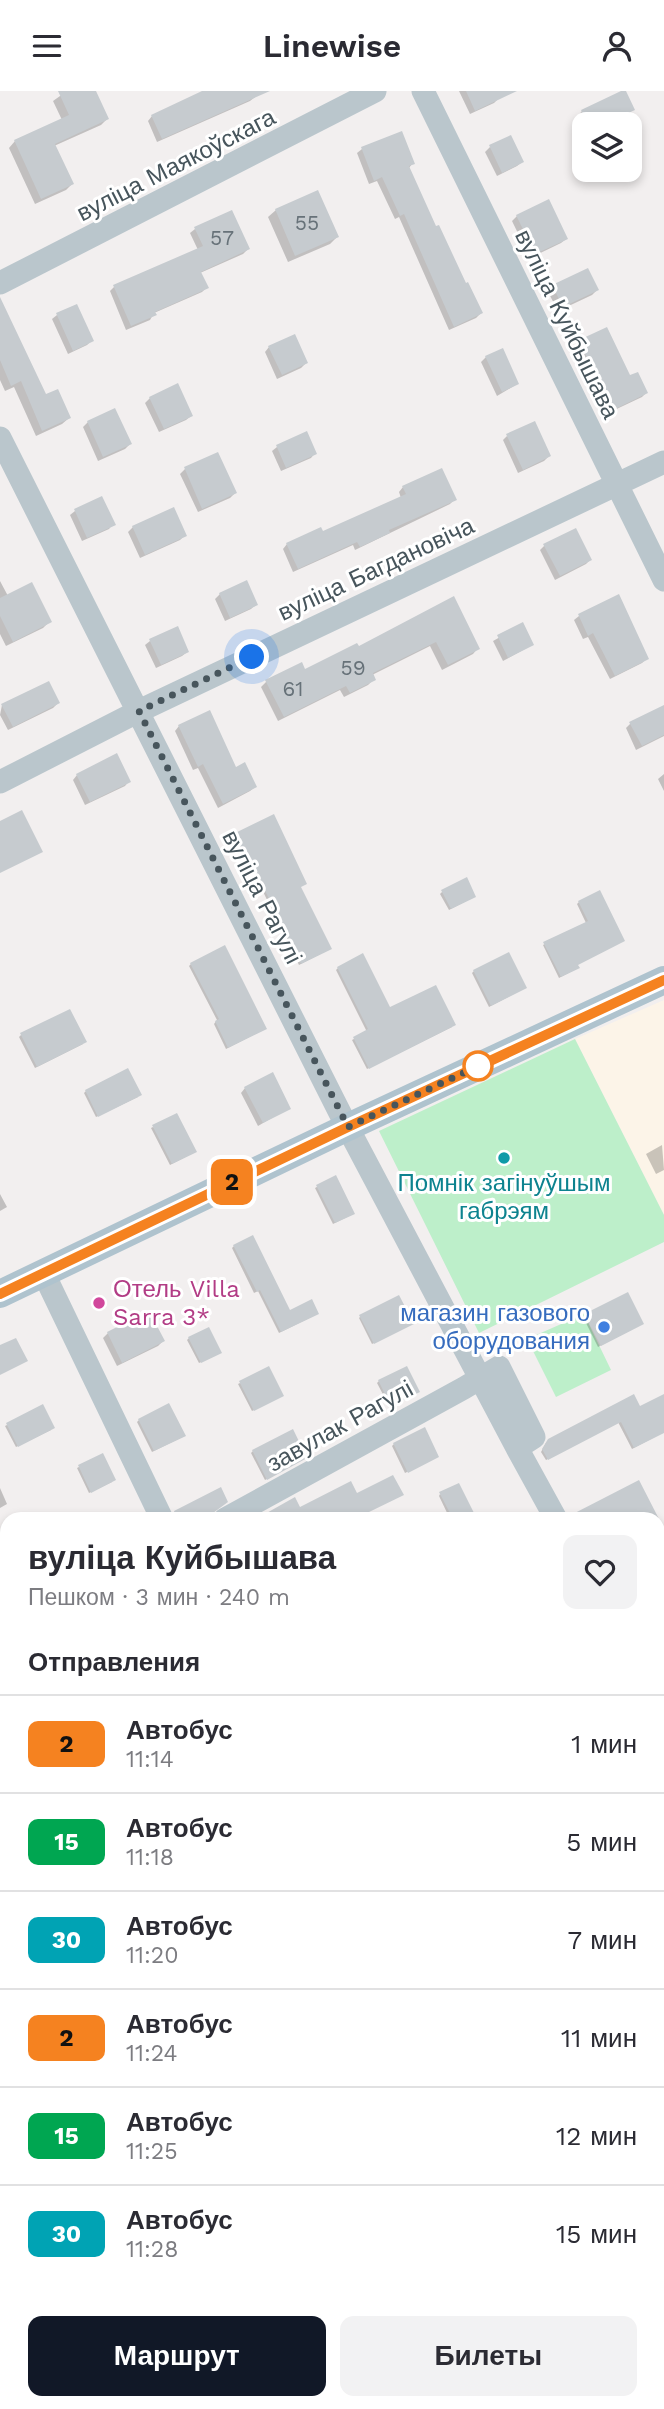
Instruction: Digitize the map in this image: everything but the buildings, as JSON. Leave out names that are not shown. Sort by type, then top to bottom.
[{"type":"main road","points":[[0,1294],[348,1127],[664,980]]},
{"type":"street","name":"вуліца Маякоўскага","points":[[0,283],[375,91]]},
{"type":"street","name":"вуліца Куйбышава","points":[[423,91],[664,580]]},
{"type":"street","name":"вуліца Рагулі","points":[[0,438],[348,1127],[552,1512]]},
{"type":"street","name":"вуліца Багдановіча","points":[[0,782],[139,711],[664,462]]},
{"type":"street","points":[[43,1272],[159,1512]]},
{"type":"street","name":"завулак Рагулі","points":[[238,1512],[480,1377]]},
{"type":"shaded area","points":[[664,1000],[664,1215],[575,1039]]},
{"type":"green space","points":[[575,1039],[664,1215],[664,1242],[479,1333],[379,1131]]},
{"type":"green space","points":[[584,1314],[611,1370],[556,1397],[527,1339]]},
{"type":"bus line","name":"2","points":[[0,1294],[348,1127],[664,980]]},
{"type":"place","name":"Помнік загінуўшым габрэям","points":[[504,1158]]},
{"type":"place","name":"Отель Villa Sarra 3*","points":[[99,1303]]},
{"type":"place","name":"магазин газового оборудования","points":[[604,1327]]},
{"type":"route","points":[[252,657],[139,711],[348,1127],[478,1066]]}]
